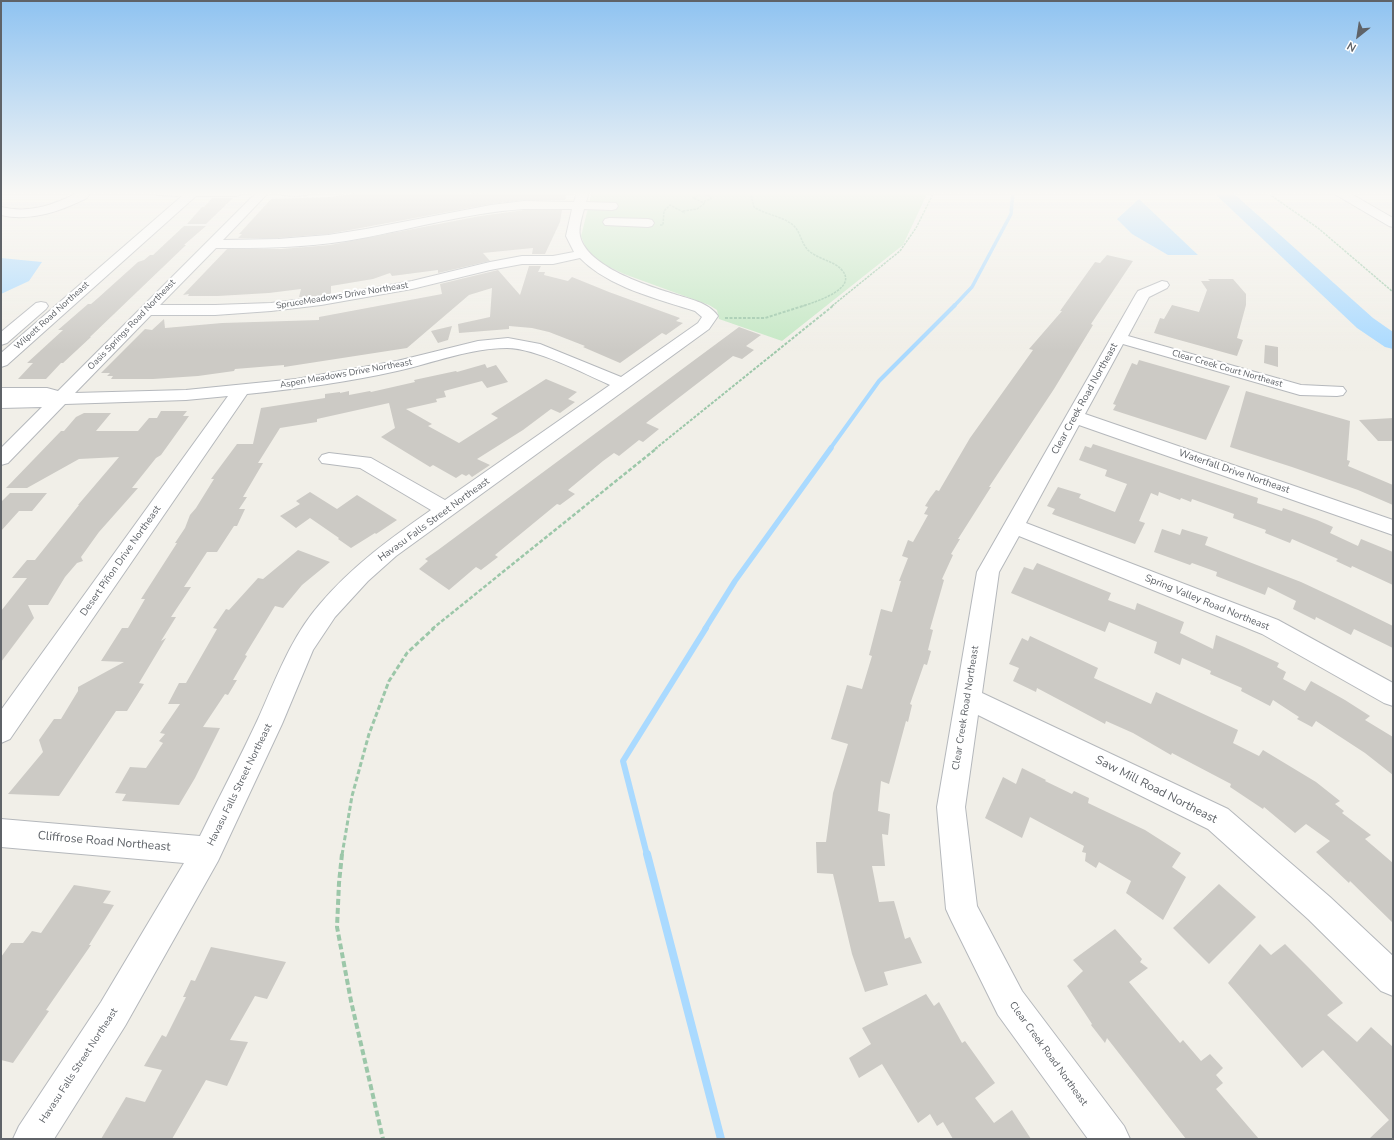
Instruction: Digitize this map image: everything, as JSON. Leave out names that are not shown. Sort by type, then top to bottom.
[{"type":"street","name":"Wilpett Road Northeast","points":[[1,362],[133,245]]},
{"type":"street","name":"Oasis Springs Road Northeast","points":[[1,460],[211,245]]},
{"type":"street","name":"Havasu Falls Street Northeast","points":[[32,1139],[114,1014],[208,851],[269,724],[304,646],[327,611],[360,575],[388,551],[704,326],[710,316],[700,308],[604,271],[582,254],[576,245]]},
{"type":"street","name":"SpruceMeadows Drive Northeast","points":[[147,310],[215,310],[271,307],[321,301],[412,285],[490,266],[522,260],[553,260],[582,254]]},
{"type":"street","name":"Clear Creek Road Northeast","points":[[1111,1139],[1010,1003],[962,909],[951,807],[988,572],[1144,294],[1162,285]]},
{"type":"street","name":"Wilpett Road Northeast","points":[[1,340],[49,300]]},
{"type":"street","points":[[1,325],[42,325]]},
{"type":"street","name":"Clear Creek Court Northeast","points":[[1119,338],[1300,390],[1337,391]]},
{"type":"street","name":"Aspen Meadows Drive Northeast","points":[[1,403],[36,403],[60,399],[186,395],[296,384],[348,376],[439,357],[478,346],[508,343],[534,347],[623,384]]},
{"type":"street","name":"Desert Piñon Drive Northeast","points":[[1,731],[241,390]]},
{"type":"street","name":"Aspen Meadows Drive Northeast","points":[[1,393],[46,393],[60,399]]},
{"type":"street","name":"Waterfall Drive Northeast","points":[[1075,417],[1393,528]]},
{"type":"street","points":[[329,459],[364,462],[446,510]]},
{"type":"street","name":"Spring Valley Road Northeast","points":[[1014,526],[1270,627],[1393,695]]},
{"type":"street","name":"Saw Mill Road Northeast","points":[[968,698],[1218,819],[1319,908],[1393,979]]},
{"type":"street","name":"Cliffrose Road Northeast","points":[[1,833],[208,851]]},
{"type":"path","points":[[722,314],[723,318],[770,318],[784,311],[827,298],[841,289],[845,284],[845,277],[841,270],[809,250],[806,245]]},
{"type":"path","points":[[383,1139],[351,1001],[337,927],[339,883],[345,831],[352,796],[369,734],[389,681],[407,653],[427,633],[900,251],[904,245]]},
{"type":"path","points":[[1338,245],[1393,292]]},
{"type":"green space","points":[[903,245],[782,341],[719,319],[717,310],[709,305],[624,274],[605,265],[592,256],[585,246]]},
{"type":"water","points":[[1151,245],[1188,245],[1198,255],[1168,255]]},
{"type":"water","points":[[1,258],[42,262],[29,281],[1,294]]},
{"type":"building","points":[[163,245],[186,245],[46,379],[18,379],[33,363],[27,363],[63,330],[58,330],[88,304],[91,304],[138,262],[144,260],[150,255],[153,255]]},
{"type":"building","points":[[328,245],[549,245],[545,254],[532,254],[533,248],[483,253],[490,261],[438,273],[438,270],[392,276],[390,273],[373,279],[331,286],[331,294],[312,297],[299,297],[301,289],[269,293],[218,296],[183,295],[227,249],[281,249]]},
{"type":"building","points":[[1107,255],[1133,261],[1091,324],[1093,325],[1054,389],[989,487],[991,487],[958,539],[960,539],[951,554],[953,555],[942,579],[944,580],[930,629],[933,630],[928,650],[931,651],[927,665],[924,664],[910,704],[912,705],[908,722],[906,721],[889,784],[881,781],[878,811],[890,814],[888,835],[882,834],[885,866],[872,866],[879,902],[894,901],[905,939],[910,937],[922,963],[884,972],[888,985],[865,992],[852,954],[833,874],[817,873],[816,842],[826,842],[833,793],[848,744],[831,739],[847,685],[862,689],[872,656],[869,655],[881,609],[892,612],[901,581],[899,581],[908,558],[902,556],[908,540],[913,542],[928,515],[924,514],[928,507],[925,506],[936,490],[939,491],[970,438],[1033,350],[1029,349],[1062,311],[1060,311],[1095,262],[1100,263]]},
{"type":"building","points":[[529,266],[541,266],[538,272],[545,272],[544,275],[568,281],[572,277],[680,318],[676,321],[683,323],[666,335],[662,333],[620,363],[583,347],[585,346],[549,332],[532,328],[509,326],[509,329],[459,333],[458,324],[490,317],[492,288],[469,295],[407,348],[284,367],[284,365],[235,369],[234,371],[198,376],[153,379],[111,379],[113,376],[107,376],[110,373],[101,373],[145,329],[152,330],[164,319],[165,328],[222,323],[319,320],[319,317],[442,294],[440,284],[498,270],[520,295]]},
{"type":"building","points":[[1208,279],[1233,279],[1246,294],[1246,305],[1237,338],[1243,340],[1237,356],[1154,333],[1160,318],[1164,319],[1172,305],[1199,312],[1207,290],[1201,281],[1210,281]]},
{"type":"building","points":[[452,326],[448,340],[438,343],[431,331]]},
{"type":"building","points":[[739,327],[761,335],[746,346],[754,350],[742,359],[733,356],[646,423],[659,429],[643,442],[639,440],[619,456],[614,453],[603,461],[568,490],[575,494],[560,505],[557,504],[495,555],[498,557],[481,570],[476,567],[449,590],[419,569],[428,561],[425,559]]},
{"type":"building","points":[[1265,345],[1278,347],[1278,367],[1264,363]]},
{"type":"building","points":[[1139,360],[1230,386],[1206,440],[1113,410],[1116,405],[1113,404],[1132,363],[1137,365]]},
{"type":"building","points":[[485,364],[487,368],[496,365],[508,382],[487,388],[482,381],[444,391],[446,397],[436,399],[437,402],[406,409],[432,424],[428,426],[459,443],[498,418],[491,414],[546,379],[577,392],[568,399],[575,402],[560,413],[551,409],[523,430],[477,459],[490,465],[472,477],[469,474],[466,476],[462,474],[456,478],[433,465],[430,467],[381,437],[395,428],[389,403],[317,419],[317,422],[280,428],[258,463],[263,463],[243,497],[247,497],[239,509],[245,509],[237,526],[234,526],[217,552],[207,552],[184,587],[191,587],[171,617],[176,617],[161,641],[166,638],[139,683],[144,684],[127,711],[116,711],[59,796],[8,794],[43,752],[39,740],[54,719],[61,719],[78,691],[78,687],[124,662],[101,661],[122,628],[128,628],[145,599],[141,599],[177,543],[175,543],[185,528],[190,515],[214,479],[211,479],[237,444],[253,444],[261,408],[325,398],[325,394],[349,391],[349,395],[371,392],[415,382],[414,380],[457,372]]},
{"type":"building","points":[[1246,391],[1350,421],[1347,460],[1350,461],[1348,466],[1393,485],[1393,505],[1358,490],[1230,447]]},
{"type":"building","points":[[161,411],[187,411],[183,416],[189,416],[161,455],[156,458],[132,488],[138,488],[99,532],[81,557],[83,561],[77,563],[65,577],[48,605],[28,605],[34,618],[1,662],[1,611],[27,578],[12,578],[27,560],[35,560],[78,505],[119,457],[79,459],[27,488],[6,488],[61,431],[64,431],[76,417],[84,413],[111,413],[96,431],[138,431],[149,418],[157,418]]},
{"type":"building","points":[[1393,418],[1393,441],[1378,441],[1359,420]]},
{"type":"building","points":[[1093,444],[1258,498],[1257,503],[1282,511],[1283,508],[1317,520],[1333,527],[1330,533],[1358,546],[1361,539],[1393,552],[1393,585],[1352,566],[1351,568],[1336,561],[1338,559],[1292,539],[1290,543],[1265,533],[1266,530],[1233,518],[1234,514],[1192,499],[1191,502],[1181,498],[1180,500],[1159,492],[1158,496],[1151,493],[1139,521],[1145,523],[1135,544],[1052,514],[1055,509],[1047,506],[1058,487],[1081,494],[1079,498],[1115,512],[1127,484],[1105,476],[1107,470],[1079,460],[1085,446],[1091,448]]},
{"type":"building","points":[[310,492],[337,509],[357,495],[397,520],[351,548],[310,518],[296,528],[280,516],[300,504],[296,501]]},
{"type":"building","points":[[10,493],[47,493],[32,511],[19,511],[1,531],[1,502]]},
{"type":"building","points":[[1162,529],[1180,535],[1182,529],[1208,537],[1205,545],[1301,582],[1393,626],[1393,648],[1354,629],[1351,635],[1316,617],[1315,620],[1293,609],[1296,601],[1268,587],[1265,595],[1216,576],[1217,572],[1192,563],[1190,565],[1154,552]]},
{"type":"building","points":[[298,550],[330,562],[302,585],[283,608],[275,606],[245,655],[247,656],[233,680],[237,680],[228,695],[225,694],[203,727],[220,728],[195,778],[179,805],[122,801],[126,794],[115,793],[130,767],[146,768],[163,743],[159,741],[165,734],[160,733],[180,704],[168,704],[179,683],[186,683],[217,629],[213,628],[226,609],[229,610],[258,578],[263,579]]},
{"type":"building","points":[[1037,563],[1111,593],[1108,600],[1135,610],[1137,603],[1184,622],[1180,633],[1213,649],[1216,635],[1279,663],[1277,667],[1286,672],[1283,679],[1305,691],[1311,681],[1345,700],[1370,716],[1365,720],[1393,737],[1393,775],[1365,753],[1316,721],[1312,727],[1297,719],[1299,717],[1273,700],[1270,706],[1241,691],[1242,688],[1210,674],[1211,671],[1182,658],[1180,665],[1154,653],[1157,642],[1109,622],[1105,632],[1011,593],[1024,567],[1033,570]]},
{"type":"building","points":[[1030,636],[1098,668],[1094,678],[1151,704],[1156,692],[1238,730],[1233,743],[1259,756],[1263,750],[1316,782],[1340,801],[1335,804],[1344,811],[1342,813],[1371,835],[1365,839],[1393,863],[1393,923],[1350,881],[1349,883],[1316,852],[1330,841],[1306,824],[1295,833],[1264,807],[1263,809],[1230,787],[1231,784],[1172,753],[1171,755],[1133,733],[1106,721],[1105,724],[1037,688],[1036,692],[1013,681],[1019,668],[1009,664],[1022,638],[1028,641]]},
{"type":"building","points":[[1022,768],[1072,794],[1074,791],[1089,798],[1088,803],[1145,830],[1181,853],[1172,867],[1186,877],[1163,920],[1126,893],[1131,881],[1099,862],[1096,868],[1085,861],[1086,853],[1082,852],[1084,846],[1030,817],[1022,838],[985,818],[1003,777],[1016,784]]},
{"type":"building","points":[[1219,884],[1256,917],[1209,964],[1173,928]]},
{"type":"building","points":[[74,885],[111,891],[103,903],[114,905],[89,945],[91,945],[46,1010],[49,1011],[13,1063],[1,1060],[1,957],[11,943],[23,943],[32,931],[41,933]]},
{"type":"building","points":[[1115,929],[1142,959],[1140,962],[1148,968],[1129,982],[1180,1043],[1183,1040],[1201,1061],[1210,1054],[1223,1068],[1216,1075],[1223,1083],[1216,1089],[1259,1139],[1186,1139],[1107,1038],[1105,1043],[1091,1025],[1092,1024],[1067,986],[1083,971],[1073,960]]},
{"type":"building","points":[[1260,944],[1271,955],[1285,944],[1309,968],[1343,1003],[1327,1015],[1357,1042],[1371,1027],[1393,1047],[1393,1139],[1369,1139],[1389,1120],[1323,1050],[1302,1068],[1228,983]]},
{"type":"building","points":[[211,947],[286,962],[267,999],[255,996],[230,1040],[248,1042],[227,1086],[206,1080],[172,1139],[101,1139],[126,1097],[145,1102],[162,1070],[144,1066],[162,1035],[166,1037],[186,997],[183,997],[191,980],[195,981]]},
{"type":"building","points":[[926,994],[934,1006],[939,1002],[962,1043],[965,1041],[995,1083],[975,1098],[994,1123],[1012,1110],[1031,1139],[953,1139],[943,1122],[937,1126],[930,1114],[918,1123],[882,1064],[859,1078],[849,1058],[871,1044],[862,1028]]},
{"type":"waterway","points":[[954,306],[972,287],[994,245]]},
{"type":"waterway","points":[[1280,245],[1365,323],[1393,342]]},
{"type":"waterway","points":[[830,449],[879,381],[954,306]]},
{"type":"waterway","points":[[705,629],[735,581],[831,448]]},
{"type":"waterway","points":[[647,855],[623,761],[706,628]]},
{"type":"waterway","points":[[647,854],[721,1139]]}]
